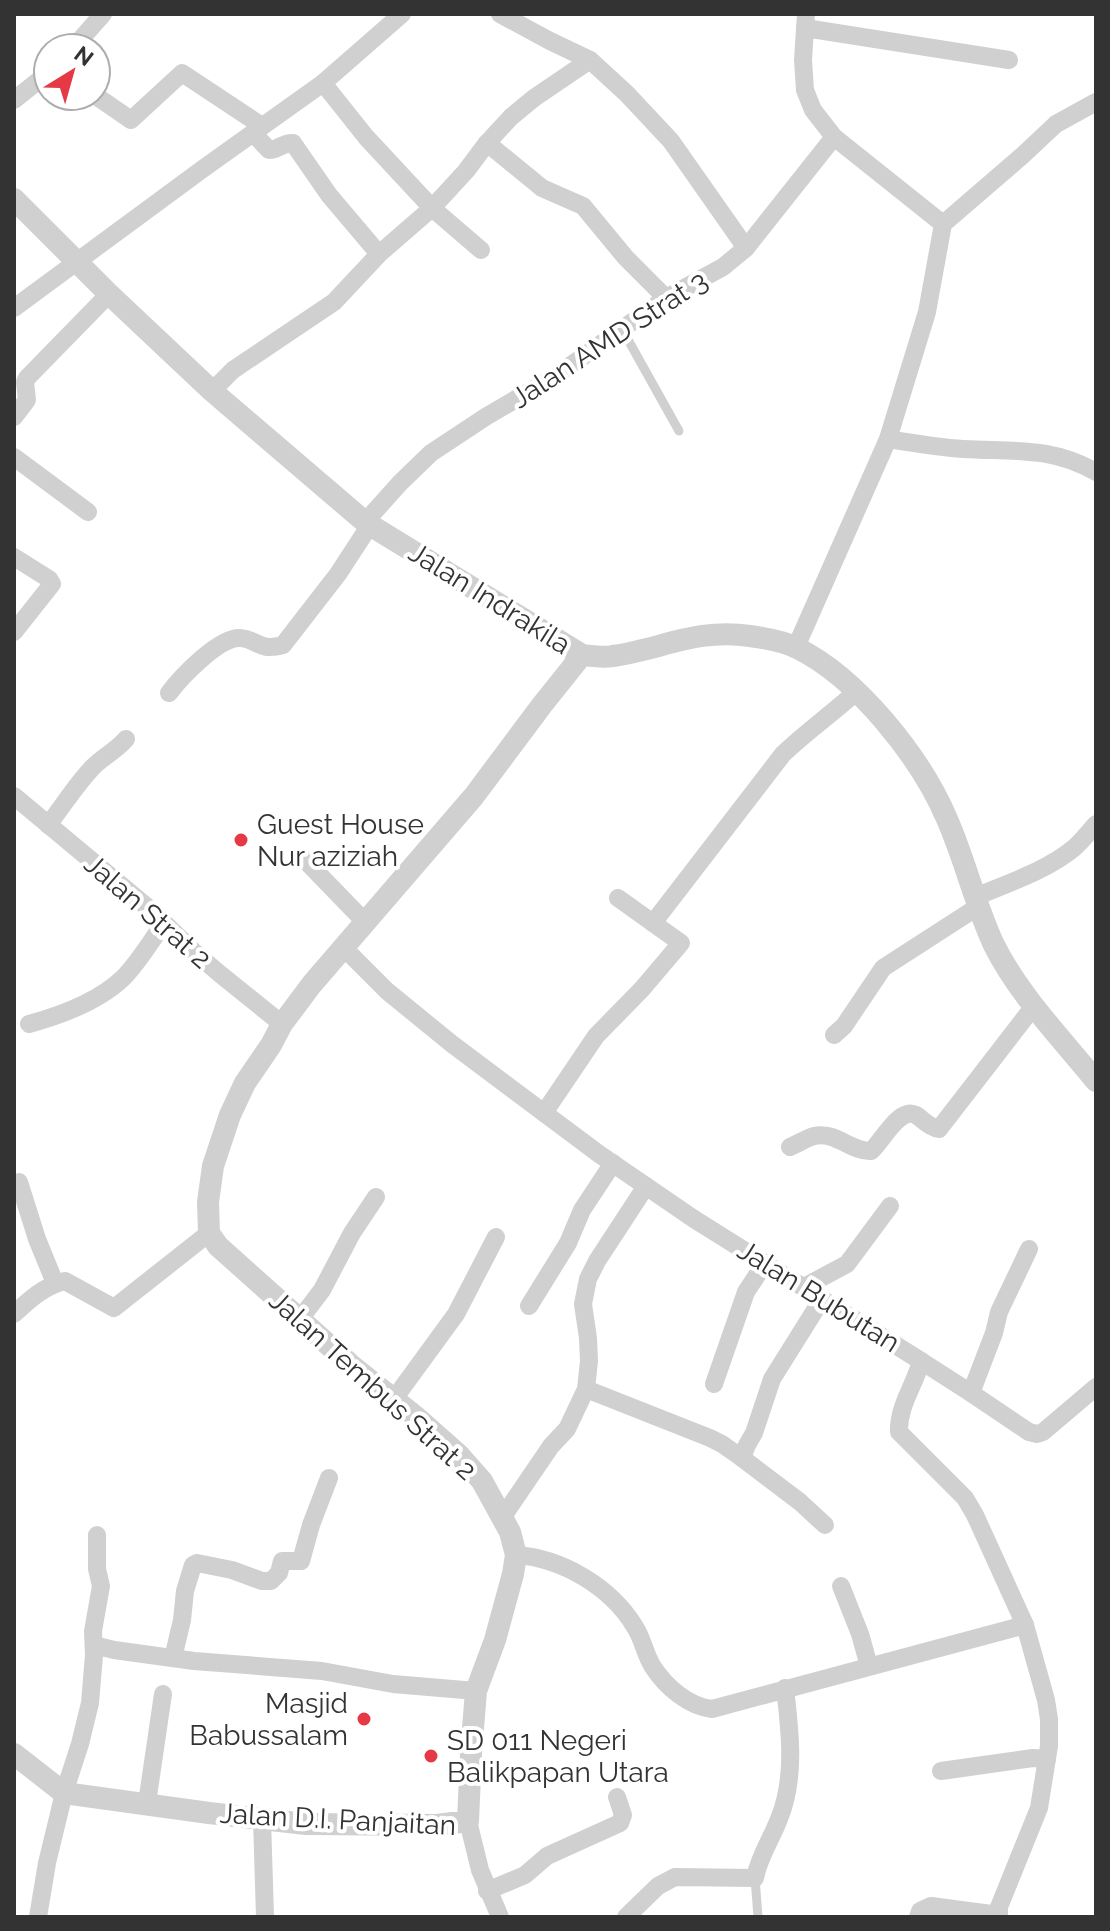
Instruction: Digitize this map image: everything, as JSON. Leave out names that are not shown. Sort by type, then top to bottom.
[{"type":"street","points":[[87,32],[103,14]]},
{"type":"street","points":[[14,308],[323,83],[402,14]]},
{"type":"street","points":[[500,14],[590,60],[627,94],[671,141],[746,248]]},
{"type":"street","points":[[943,224],[834,137],[813,110],[805,90],[803,60],[806,21],[1009,60]]},
{"type":"street","points":[[212,391],[233,370],[334,302],[379,254],[432,208],[511,117],[590,60]]},
{"type":"street","points":[[112,107],[131,120],[182,73],[257,130],[269,150],[293,143],[329,195],[379,254]]},
{"type":"street","points":[[323,83],[366,137],[432,208],[481,250]]},
{"type":"street","points":[[14,100],[32,86]]},
{"type":"street","points":[[796,647],[888,439],[927,312],[943,224],[1056,124],[1096,102]]},
{"type":"street","name":"Jalan AMD Strat 3","points":[[169,693],[209,652],[231,639],[243,638],[265,648],[283,645],[338,574],[368,524],[400,483],[431,453],[554,377],[666,298],[723,267],[746,248],[834,137]]},
{"type":"street","points":[[487,143],[542,188],[583,206],[626,258],[666,298]]},
{"type":"street","name":"Jalan Indrakila","points":[[14,199],[76,263],[212,391],[368,524],[582,655],[610,657],[701,635],[728,633],[751,636],[796,647],[857,691],[883,719],[931,788],[947,819],[994,945],[1011,973],[1096,1081]]},
{"type":"street","points":[[14,417],[27,400],[27,378],[109,294]]},
{"type":"street","points":[[888,439],[940,447],[1050,453],[1096,472]]},
{"type":"street","points":[[14,457],[88,512]]},
{"type":"street","points":[[14,557],[52,584],[14,632]]},
{"type":"street","points":[[14,1314],[26,1301],[65,1281],[114,1308],[209,1233],[208,1202],[213,1166],[230,1115],[245,1083],[282,1024],[312,984],[474,796],[582,655]]},
{"type":"street","points":[[653,923],[783,754],[857,691]]},
{"type":"street","points":[[48,825],[93,767],[126,739]]},
{"type":"street","name":"Jalan Strat 2","points":[[14,796],[133,894],[220,974],[282,1024]]},
{"type":"street","points":[[834,1035],[844,1026],[883,968],[977,901],[1061,857],[1096,824]]},
{"type":"street","points":[[305,860],[366,923]]},
{"type":"street","points":[[544,1113],[596,1036],[681,943],[618,898]]},
{"type":"street","points":[[29,1024],[73,1010],[111,987],[133,967],[164,923]]},
{"type":"street","name":"Jalan Bubutan","points":[[344,948],[387,991],[452,1044],[613,1163],[694,1219],[921,1361],[901,1412],[899,1432],[965,1498],[975,1515],[1025,1625],[1046,1700],[1049,1746],[1039,1808],[999,1907],[999,1916]]},
{"type":"street","points":[[790,1147],[813,1136],[821,1136],[833,1137],[862,1151],[871,1151],[893,1123],[908,1113],[939,1129],[1034,1006]]},
{"type":"street","points":[[529,1306],[568,1243],[582,1210],[613,1163]]},
{"type":"street","points":[[19,1182],[49,1287]]},
{"type":"street","points":[[502,1518],[551,1446],[567,1429],[586,1389],[589,1361],[583,1304],[588,1279],[646,1186]]},
{"type":"street","points":[[300,1319],[322,1290],[352,1233],[376,1197]]},
{"type":"street","points":[[804,1287],[847,1264],[890,1206]]},
{"type":"street","name":"Jalan Tembus Strat 2","points":[[209,1233],[218,1246],[351,1365],[459,1455],[482,1481],[510,1532],[516,1555]]},
{"type":"street","points":[[394,1399],[456,1314],[496,1237]]},
{"type":"street","points":[[971,1393],[999,1312],[1029,1249]]},
{"type":"street","points":[[714,1384],[746,1292],[765,1263]]},
{"type":"street","points":[[742,1458],[772,1379],[822,1299]]},
{"type":"street","points":[[921,1361],[1029,1432],[1037,1434],[1096,1387]]},
{"type":"street","points":[[586,1389],[722,1444],[800,1502],[825,1525]]},
{"type":"street","points":[[173,1658],[193,1565],[197,1563],[232,1570],[262,1581],[271,1581],[279,1573],[282,1561],[301,1561],[329,1478]]},
{"type":"street","points":[[38,1917],[64,1793],[90,1703],[93,1631],[101,1586],[97,1569],[97,1535]]},
{"type":"street","points":[[468,1821],[476,1691],[495,1640],[516,1555],[544,1559],[588,1580],[611,1598],[637,1629],[652,1665],[669,1685],[700,1707],[712,1709],[1025,1625]]},
{"type":"street","points":[[841,1586],[869,1666]]},
{"type":"street","points":[[94,1645],[173,1658],[322,1671],[393,1684],[476,1691]]},
{"type":"street","points":[[626,1917],[658,1886],[675,1877],[755,1878],[789,1787],[785,1688]]},
{"type":"street","points":[[147,1803],[163,1694]]},
{"type":"street","points":[[14,1754],[64,1793]]},
{"type":"street","points":[[941,1771],[1033,1758],[1047,1759]]},
{"type":"street","name":"Jalan D.I. Panjaitan","points":[[64,1793],[209,1813],[333,1825],[437,1825],[468,1821],[490,1908]]},
{"type":"street","points":[[490,1908],[547,1856],[620,1823],[623,1815],[617,1797]]},
{"type":"street","points":[[262,1819],[265,1917]]},
{"type":"street","points":[[918,1917],[920,1911],[931,1906],[999,1916]]},
{"type":"lane","points":[[622,329],[679,431]]},
{"type":"lane","points":[[755,1878],[758,1917]]},
{"type":"place","name":"Guest House Nur aziziah","points":[[241,840]]},
{"type":"place","name":"Masjid Babussalam","points":[[364,1719]]},
{"type":"place","name":"SD 011 Negeri Balikpapan Utara","points":[[431,1756]]}]
